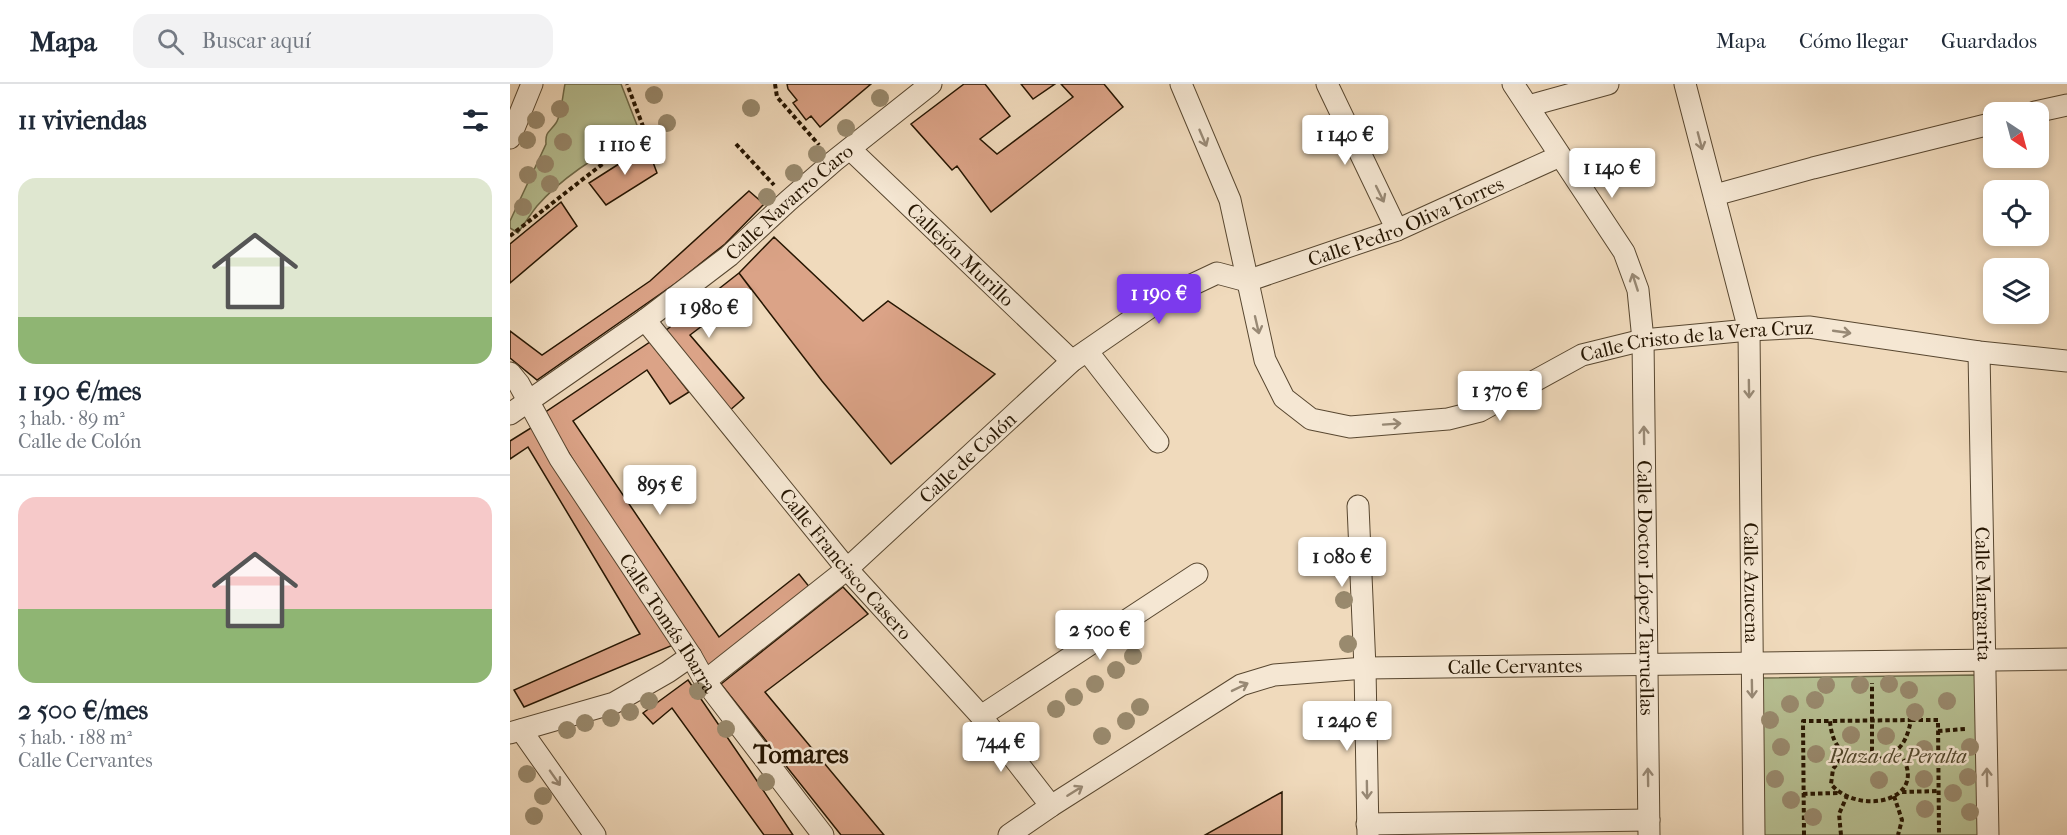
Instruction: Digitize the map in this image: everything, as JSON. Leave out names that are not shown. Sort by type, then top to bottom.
[{"type":"street","points":[[510,138],[532,84]]},
{"type":"street","name":"Calle Navarro Caro","points":[[510,414],[645,320],[729,256],[842,155],[932,84]]},
{"type":"street","name":"Calle Cristo de la Vera Cruz","points":[[1180,84],[1230,200],[1265,360],[1284,398],[1311,419],[1350,427],[1448,419],[1480,411],[1582,356],[1643,340],[1749,330],[1809,327],[1979,352],[2067,361]]},
{"type":"street","points":[[1327,84],[1397,230]]},
{"type":"street","name":"Calle Doctor López Tarruellas","points":[[1514,84],[1624,252],[1638,290],[1643,340],[1649,828]]},
{"type":"street","points":[[1528,106],[1608,84]]},
{"type":"street","name":"Calle Azucena","points":[[1685,84],[1749,330],[1754,835]]},
{"type":"street","points":[[2049,109],[2067,105]]},
{"type":"street","points":[[1715,195],[1983,126]]},
{"type":"street","name":"Callejón Murillo","points":[[842,155],[1080,356],[1158,442]]},
{"type":"street","name":"Calle Pedro Oliva Torres","points":[[1247,281],[1397,230],[1560,156]]},
{"type":"street","name":"Calle de Colón","points":[[705,681],[847,569],[1080,356],[1162,299],[1217,273],[1247,281]]},
{"type":"street","name":"Calle Francisco Casero","points":[[645,320],[847,569],[981,716],[1051,806]]},
{"type":"street","name":"Calle Margarita","points":[[1979,352],[1988,835]]},
{"type":"street","name":"Calle Tomás Ibarra","points":[[510,372],[519,384],[560,459],[691,656],[705,681],[823,835]]},
{"type":"street","points":[[1358,506],[1365,668],[1367,830],[1649,828]]},
{"type":"street","points":[[981,716],[1197,574]]},
{"type":"street","points":[[595,835],[516,732],[614,703],[691,656]]},
{"type":"street","name":"Calle Cervantes","points":[[1009,835],[1241,685],[1274,675],[1365,668],[2067,659]]},
{"type":"path","points":[[510,236],[605,162],[647,137],[627,84]]},
{"type":"path","points":[[774,84],[777,97],[842,155]]},
{"type":"path","points":[[736,144],[788,201]]},
{"type":"path","points":[[1872,761],[1873,661]]},
{"type":"path","points":[[1830,721],[1835,743],[1845,753],[1859,761],[1872,761],[1887,757],[1898,750],[1908,735],[1911,720]]},
{"type":"path","points":[[1803,835],[1803,721],[1938,720],[1939,835]]},
{"type":"path","points":[[1803,794],[1839,793],[1857,800],[1883,800],[1894,796],[1907,785],[1908,768],[1898,750]]},
{"type":"path","points":[[1839,793],[1831,784],[1833,769],[1845,753]]},
{"type":"path","points":[[1901,792],[1939,791]]},
{"type":"path","points":[[1841,835],[1839,814],[1847,796]]},
{"type":"path","points":[[1894,796],[1902,820],[1898,835]]},
{"type":"green space","points":[[565,84],[621,84],[640,133],[599,156],[559,184],[537,206],[518,233],[510,228],[510,221],[546,144],[547,134],[558,120]]},
{"type":"green space","name":"Plaza de Peralta","points":[[1976,675],[1978,835],[1763,835],[1761,678]]},
{"type":"building","points":[[787,84],[871,84],[820,127],[811,116],[806,120],[793,103],[797,100],[788,89]]},
{"type":"building","points":[[964,84],[985,84],[1010,116],[980,139],[997,154],[1073,97],[1061,84],[1104,84],[1123,107],[991,212],[957,166],[952,170],[911,124]]},
{"type":"building","points":[[1021,84],[1055,84],[1033,99]]},
{"type":"building","points":[[647,146],[657,173],[606,205],[589,183]]},
{"type":"building","points":[[749,191],[764,204],[725,244],[676,283],[537,380],[510,358],[510,331],[542,355],[650,281]]},
{"type":"building","points":[[561,202],[577,226],[510,283],[510,244]]},
{"type":"building","points":[[774,237],[863,321],[888,301],[995,374],[891,464],[822,381],[739,273]]},
{"type":"building","points":[[739,273],[751,289],[690,335],[744,398],[729,411],[665,331]]},
{"type":"building","points":[[650,342],[689,392],[670,404],[647,370],[573,421],[719,637],[799,574],[815,594],[711,671],[632,555],[544,413]]},
{"type":"building","points":[[534,426],[678,643],[524,707],[514,690],[640,634],[528,447],[510,459],[510,441]]},
{"type":"building","points":[[843,587],[868,614],[765,692],[884,835],[841,835],[721,684]]},
{"type":"building","points":[[688,680],[793,835],[764,835],[672,708],[653,724],[643,713]]},
{"type":"building","points":[[1282,792],[1282,835],[1205,835]]},
{"type":"district","name":"Tomares","points":[[801,754]]}]
